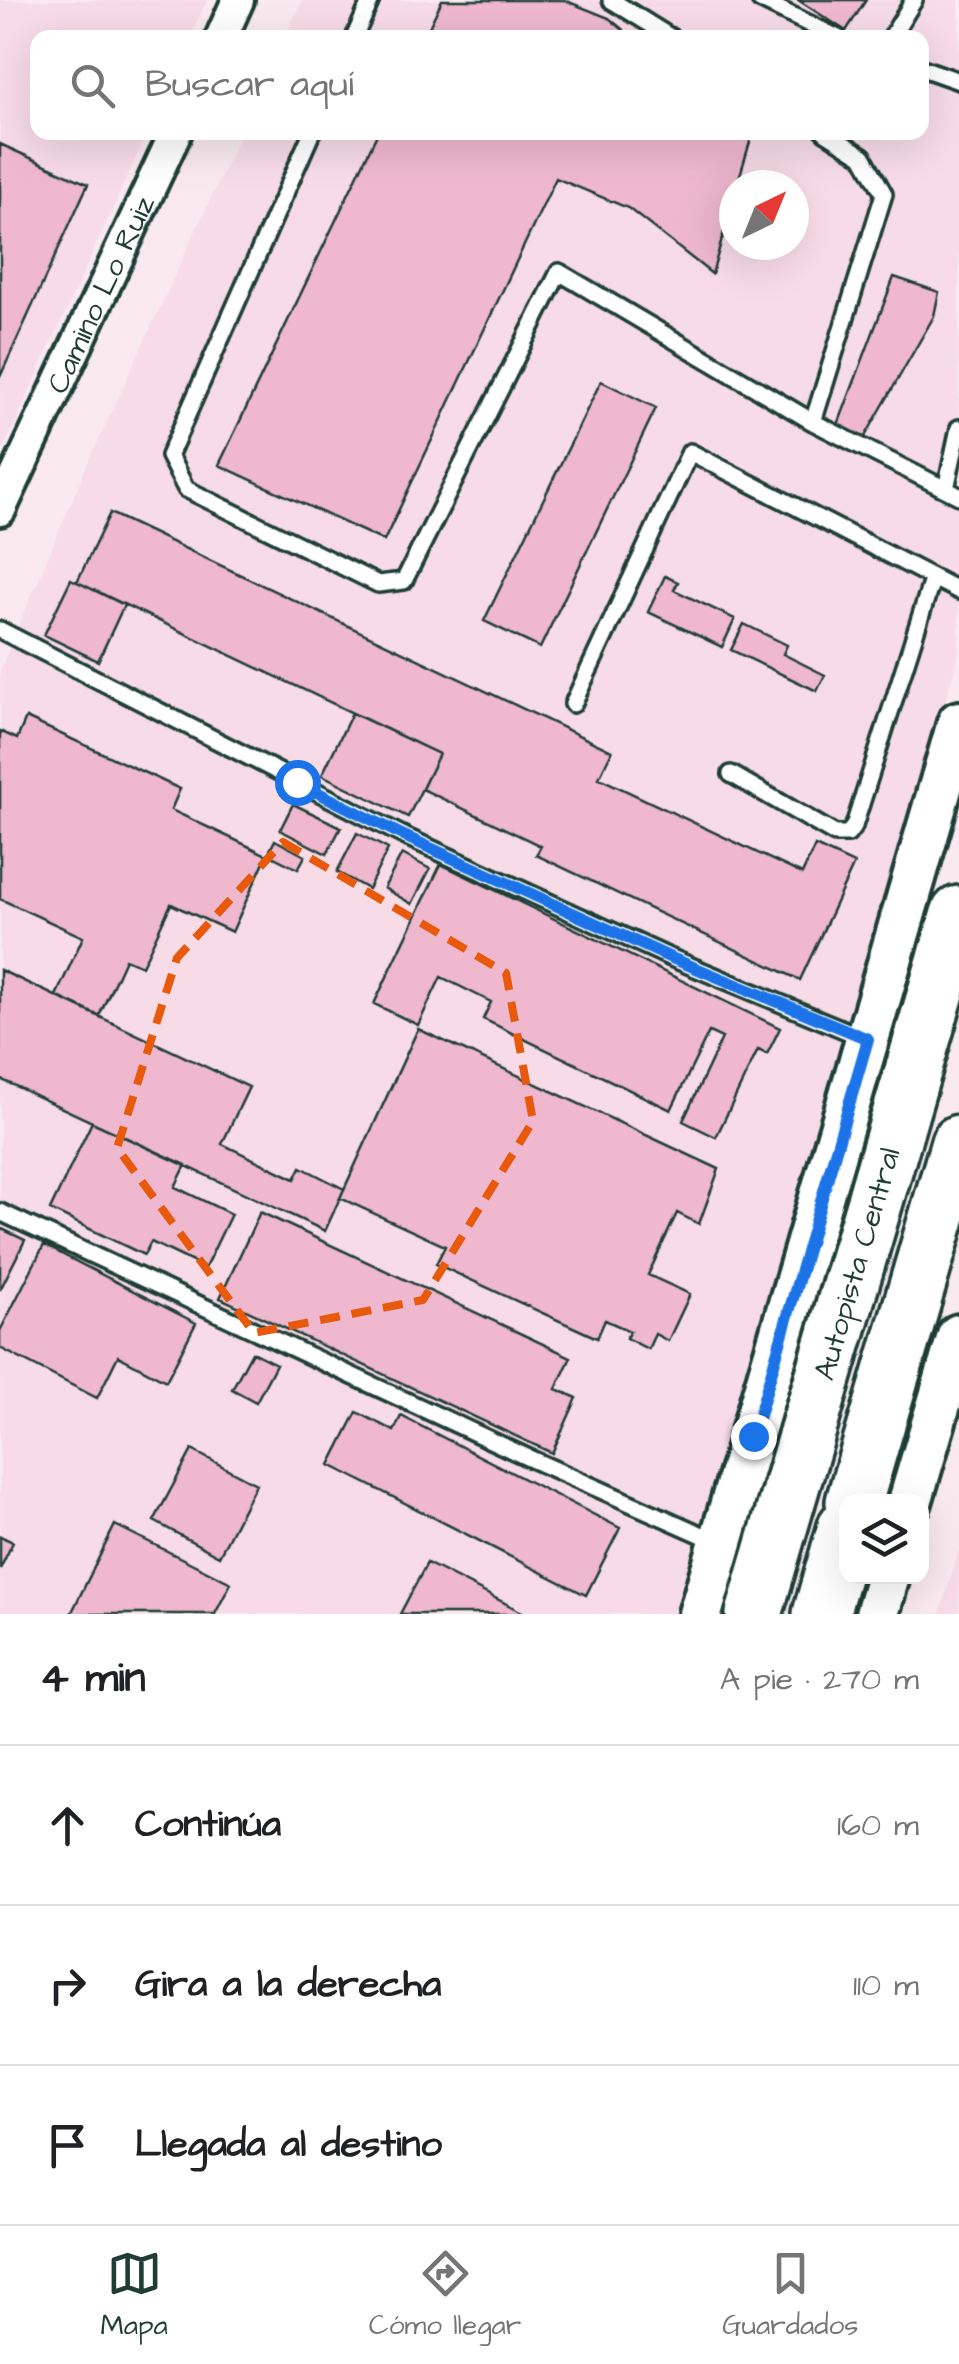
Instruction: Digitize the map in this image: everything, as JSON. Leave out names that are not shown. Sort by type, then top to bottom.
[{"type":"highway","name":"Autopista Central","points":[[754,1614],[959,914]]},
{"type":"highway","points":[[856,1494],[959,1143]]},
{"type":"highway","points":[[821,1614],[839,1552]]},
{"type":"main road","points":[[700,1614],[959,722]]},
{"type":"main road","points":[[912,1494],[959,1336]]},
{"type":"main road","points":[[877,1614],[886,1584]]},
{"type":"street","points":[[225,30],[238,0]]},
{"type":"street","name":"Camino Lo Ruiz","points":[[0,510],[172,140]]},
{"type":"lane","points":[[358,30],[371,0]]},
{"type":"lane","points":[[611,0],[659,30]]},
{"type":"lane","points":[[760,0],[822,30]]},
{"type":"lane","points":[[896,30],[914,0]]},
{"type":"lane","points":[[929,70],[959,81]]},
{"type":"lane","points":[[308,140],[170,456],[186,489],[378,584],[404,581],[558,272],[813,422],[952,493],[959,428]]},
{"type":"lane","points":[[813,422],[884,194],[864,156],[838,140]]},
{"type":"lane","points":[[573,704],[690,452],[959,591]]},
{"type":"lane","points":[[730,774],[836,834],[848,834],[854,826],[932,580]]},
{"type":"lane","points":[[0,630],[404,836],[669,957],[868,1039]]},
{"type":"lane","points":[[0,1212],[722,1544]]},
{"type":"highlighted area","points":[[283,842],[506,973],[533,1121],[423,1300],[254,1333],[117,1148],[177,958]]},
{"type":"shaded area","points":[[0,0],[207,0],[193,30],[30,30],[30,140],[144,140],[0,456]]},
{"type":"shaded area","points":[[302,0],[959,0],[959,653],[680,1614],[0,1614],[0,670],[87,465],[238,140],[929,140],[929,30],[288,30]]},
{"type":"shaded area","points":[[959,1549],[959,1614],[940,1614]]},
{"type":"building","points":[[442,0],[564,0],[609,18],[623,30],[428,30]]},
{"type":"building","points":[[798,0],[866,0],[844,30]]},
{"type":"building","points":[[374,140],[751,140],[742,170],[719,170],[719,250],[712,274],[628,208],[556,178],[384,541],[219,465]]},
{"type":"building","points":[[0,144],[88,184],[0,377]]},
{"type":"building","points":[[894,277],[939,292],[934,316],[862,442],[836,430]]},
{"type":"building","points":[[601,381],[656,408],[540,648],[484,621]]},
{"type":"building","points":[[110,513],[612,751],[599,778],[802,874],[815,846],[854,864],[800,980],[536,855],[541,846],[422,789],[439,754],[77,582]]},
{"type":"building","points":[[665,576],[678,582],[674,590],[735,619],[722,647],[648,612]]},
{"type":"building","points":[[71,579],[124,605],[98,661],[44,635]]},
{"type":"building","points":[[744,624],[787,645],[783,654],[825,675],[817,691],[731,650]]},
{"type":"building","points":[[352,713],[439,754],[408,817],[322,775]]},
{"type":"building","points":[[26,718],[180,789],[171,810],[267,855],[232,932],[171,904],[142,966],[125,959],[99,1016],[56,996],[83,937],[0,899],[0,731],[17,739]]},
{"type":"building","points":[[293,804],[341,827],[327,854],[280,830]]},
{"type":"building","points":[[357,833],[388,849],[368,889],[337,872]]},
{"type":"building","points":[[275,840],[305,856],[298,869],[268,854]]},
{"type":"building","points":[[402,854],[430,869],[412,904],[384,888]]},
{"type":"building","points":[[441,864],[780,1028],[767,1054],[758,1050],[716,1137],[683,1121],[722,1038],[709,1032],[671,1110],[483,1019],[491,1002],[441,977],[418,1025],[374,1004]]},
{"type":"building","points":[[0,970],[249,1087],[222,1144],[295,1179],[301,1167],[344,1189],[325,1231],[0,1079]]},
{"type":"building","points":[[418,1029],[719,1169],[699,1224],[677,1213],[648,1275],[690,1294],[668,1341],[655,1334],[648,1349],[626,1338],[630,1331],[605,1320],[597,1338],[436,1264],[445,1246],[340,1198]]},
{"type":"building","points":[[92,1122],[186,1165],[175,1187],[231,1214],[205,1268],[151,1242],[144,1255],[50,1210]]},
{"type":"building","points":[[260,1212],[571,1357],[556,1389],[577,1398],[552,1453],[220,1298]]},
{"type":"building","points":[[0,1228],[25,1240],[0,1290]]},
{"type":"building","points":[[44,1245],[196,1323],[166,1381],[118,1356],[97,1398],[0,1348],[0,1331]]},
{"type":"building","points":[[252,1352],[276,1364],[256,1402],[232,1389]]},
{"type":"building","points":[[357,1412],[394,1431],[401,1416],[620,1528],[586,1595],[330,1465]]},
{"type":"building","points":[[192,1450],[256,1484],[219,1556],[154,1521]]},
{"type":"building","points":[[115,1525],[231,1583],[215,1614],[71,1614]]},
{"type":"building","points":[[0,1536],[13,1542],[0,1569]]},
{"type":"building","points":[[427,1563],[526,1614],[400,1614]]},
{"type":"route","points":[[297,782],[404,836],[669,957],[868,1039],[753,1436]]}]
